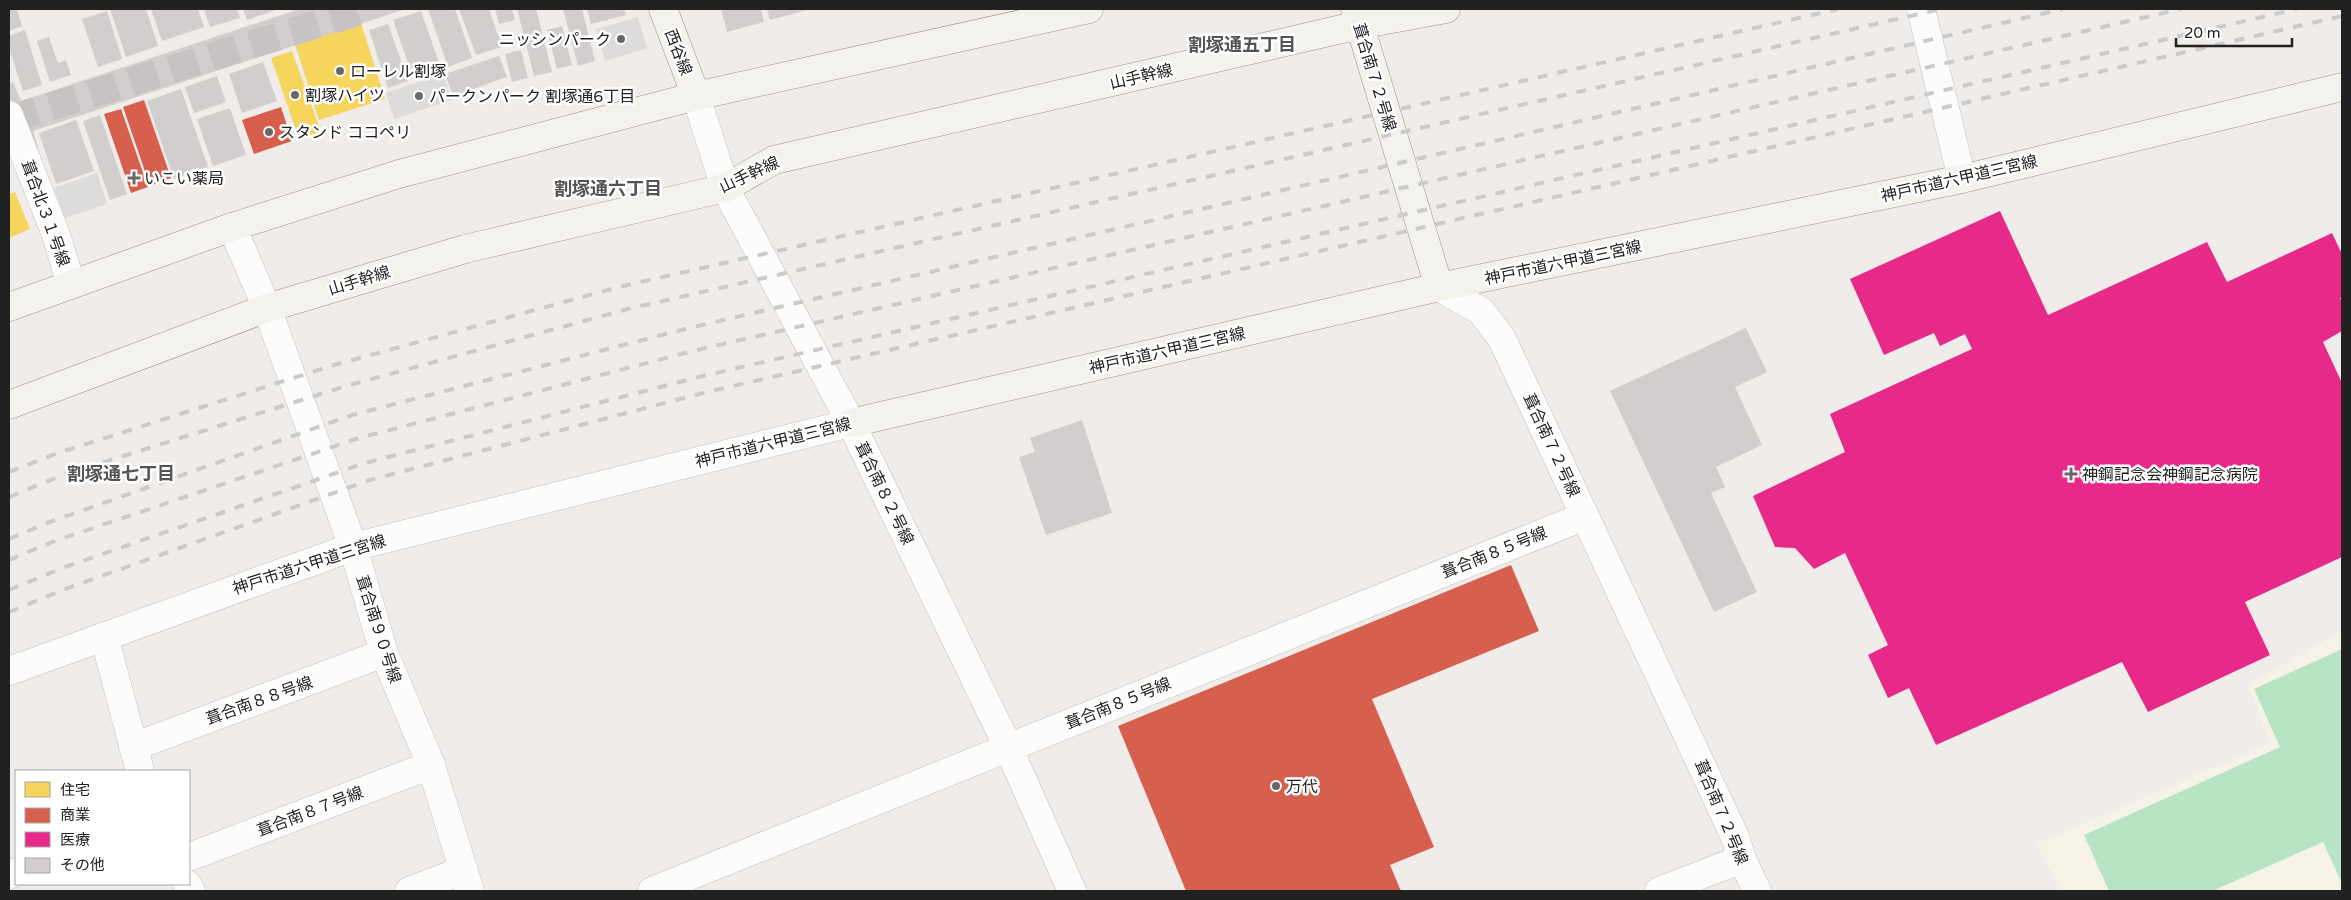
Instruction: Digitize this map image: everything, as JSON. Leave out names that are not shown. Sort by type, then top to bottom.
[{"type":"street","name":"西谷線","points":[[663,9],[696,96]]},
{"type":"street","points":[[9,307],[232,227],[399,174],[696,96],[1089,9]]},
{"type":"street","name":"山手幹線","points":[[9,405],[267,308],[464,249],[725,188],[774,160],[1357,17],[1446,9]]},
{"type":"street","points":[[1921,9],[1962,179]]},
{"type":"street","name":"葺合南７２号線","points":[[1357,17],[1439,287],[1482,311],[1502,339],[1735,836],[1742,859],[1757,891]]},
{"type":"street","name":"神戸市道六甲道三宮線","points":[[9,670],[353,547],[851,423],[1439,287],[1962,179],[2342,88]]},
{"type":"street","name":"葺合南８２号線","points":[[696,96],[725,188],[851,423],[1008,747],[1072,891]]},
{"type":"street","name":"葺合北３１号線","points":[[9,118],[56,235],[71,284]]},
{"type":"street","name":"葺合南９０号線","points":[[232,227],[267,308],[353,547],[384,653],[431,765],[467,881]]},
{"type":"street","name":"葺合南８５号線","points":[[652,891],[1585,516]]},
{"type":"street","points":[[104,636],[137,759]]},
{"type":"street","name":"葺合南８８号線","points":[[137,759],[384,653]]},
{"type":"street","name":"葺合南８７号線","points":[[190,857],[431,765]]},
{"type":"street","points":[[1659,891],[1742,859]]},
{"type":"street","points":[[409,891],[467,881]]},
{"type":"shaded area","name":"ニッシンパーク","points":[[638,17],[647,48],[605,61],[596,29]]},
{"type":"shaded area","name":"パークンパーク 割塚通6丁目","points":[[443,73],[452,100],[394,119],[386,93]]},
{"type":"shaded area","points":[[97,173],[107,204],[65,218],[54,188]]},
{"type":"shaded area","points":[[2342,631],[2342,891],[2062,891],[2036,844],[2270,743],[2248,685]]},
{"type":"green space","points":[[2342,649],[2342,883],[2323,842],[2212,891],[2109,891],[2084,835],[2280,747],[2254,689]]},
{"type":"building: 住宅","name":"ローレル割塚","points":[[361,23],[385,99],[319,120],[295,44]]},
{"type":"building: 住宅","name":"割塚ハイツ","points":[[292,51],[321,132],[299,139],[271,58]]},
{"type":"building: 住宅","points":[[15,192],[30,229],[9,238],[9,194]]},
{"type":"building: 商業","points":[[144,100],[171,178],[150,186],[123,107]]},
{"type":"building: 商業","points":[[281,107],[292,141],[254,154],[242,120]]},
{"type":"building: 商業","points":[[121,109],[148,187],[131,193],[104,114]]},
{"type":"building: 商業","name":"万代","points":[[1511,565],[1539,631],[1372,699],[1434,847],[1390,865],[1401,891],[1186,891],[1118,726]]},
{"type":"building: 医療","name":"神鋼記念会神鋼記念病院","points":[[2000,211],[2048,315],[2207,242],[2227,282],[2332,233],[2342,254],[2342,297],[2340,298],[2342,302],[2342,331],[2323,342],[2342,383],[2342,557],[2245,602],[2270,655],[2148,712],[2122,662],[1936,745],[1909,688],[1888,698],[1868,655],[1888,645],[1845,553],[1814,569],[1795,548],[1775,547],[1753,496],[1845,452],[1830,414],[1972,349],[1965,334],[1940,346],[1934,333],[1884,355],[1850,279]]},
{"type":"building: その他","points":[[9,9],[17,9],[22,26],[9,31]]},
{"type":"building: その他","points":[[110,9],[146,9],[158,46],[126,57]]},
{"type":"building: その他","points":[[151,9],[198,9],[204,27],[162,41]]},
{"type":"building: その他","points":[[204,9],[237,9],[240,18],[210,27]]},
{"type":"building: その他","points":[[243,9],[275,9],[276,10],[247,20]]},
{"type":"building: その他","points":[[299,9],[406,9],[33,131],[38,148],[26,152],[9,107],[9,84],[13,82],[21,101]]},
{"type":"building: その他","points":[[428,9],[455,9],[472,58],[448,67]]},
{"type":"building: その他","points":[[459,9],[489,9],[502,47],[476,55]]},
{"type":"building: その他","points":[[495,9],[512,9],[515,20],[499,24]]},
{"type":"building: その他","points":[[517,9],[536,9],[552,72],[534,76]]},
{"type":"building: その他","points":[[563,9],[582,9],[595,61],[578,66]]},
{"type":"building: その他","points":[[587,9],[624,9],[626,15],[591,24]]},
{"type":"building: その他","points":[[721,9],[761,9],[764,22],[727,32]]},
{"type":"building: その他","points":[[767,9],[811,9],[770,20]]},
{"type":"building: その他","points":[[107,11],[122,59],[98,67],[82,19]]},
{"type":"building: その他","points":[[421,11],[441,68],[413,77],[393,20]]},
{"type":"building: その他","points":[[388,24],[408,81],[388,88],[369,30]]},
{"type":"building: その他","points":[[562,26],[572,65],[557,69],[547,30]]},
{"type":"building: その他","points":[[25,30],[42,85],[23,91],[9,48],[9,36]]},
{"type":"building: その他","points":[[49,37],[58,63],[66,60],[71,75],[50,82],[37,41]]},
{"type":"building: その他","points":[[521,50],[528,78],[512,82],[505,54]]},
{"type":"building: その他","points":[[499,56],[507,77],[453,96],[445,74]]},
{"type":"building: その他","points":[[263,62],[277,101],[242,113],[229,74]]},
{"type":"building: その他","points":[[217,76],[226,102],[194,113],[185,87]]},
{"type":"building: その他","points":[[181,89],[208,167],[174,179],[147,101]]},
{"type":"building: その他","points":[[230,108],[246,155],[213,166],[197,119]]},
{"type":"building: その他","points":[[100,115],[127,194],[110,200],[83,121]]},
{"type":"building: その他","points":[[76,120],[94,171],[56,184],[39,133]]},
{"type":"building: その他","points":[[1746,328],[1767,372],[1735,387],[1762,445],[1716,467],[1725,487],[1711,493],[1757,592],[1714,612],[1610,391]]},
{"type":"building: その他","points":[[1082,420],[1112,513],[1046,535],[1019,457],[1035,452],[1030,438]]},
{"type":"tunnel","points":[[10,119],[367,9]]},
{"type":"railway","points":[[9,472],[55,454],[334,365],[619,287],[1838,9]]},
{"type":"railway","points":[[9,497],[63,475],[346,386],[628,309],[1941,9]]},
{"type":"railway","points":[[9,539],[47,523],[352,415],[689,328],[2063,9]]},
{"type":"railway","points":[[9,560],[52,542],[359,438],[697,350],[2181,9]]},
{"type":"railway","points":[[9,590],[65,567],[365,463],[703,376],[2297,9]]},
{"type":"railway","points":[[9,612],[68,588],[370,480],[707,392],[2342,16]]},
{"type":"place","name":"ニッシンパーク","points":[[621,39]]},
{"type":"place","name":"ローレル割塚","points":[[340,71]]},
{"type":"place","name":"割塚ハイツ","points":[[295,95]]},
{"type":"place","name":"パークンパーク 割塚通6丁目","points":[[419,96]]},
{"type":"place","name":"スタンド ココペリ","points":[[269,132]]},
{"type":"place","name":"いこい薬局","points":[[134,178]]},
{"type":"place","name":"神鋼記念会神鋼記念病院","points":[[2071,474]]},
{"type":"place","name":"万代","points":[[1276,786]]},
{"type":"district","name":"割塚通五丁目","points":[[1242,45]]},
{"type":"district","name":"割塚通六丁目","points":[[608,189]]},
{"type":"district","name":"割塚通七丁目","points":[[121,474]]}]
